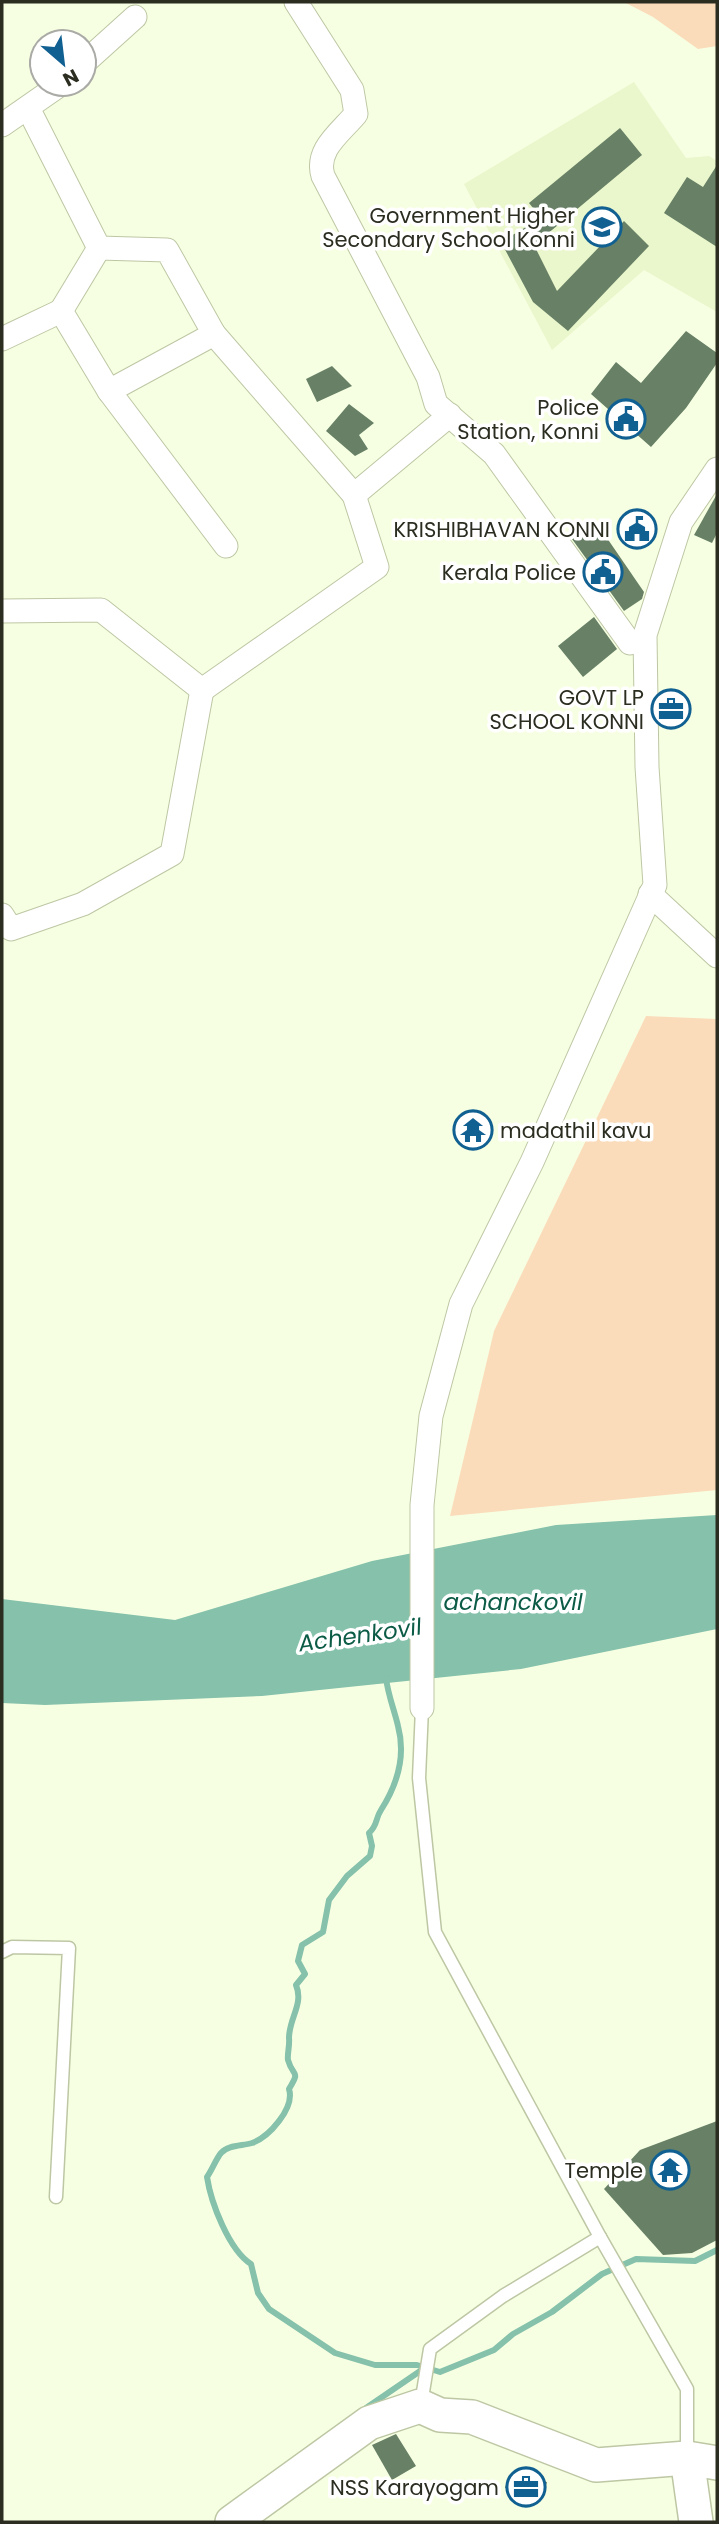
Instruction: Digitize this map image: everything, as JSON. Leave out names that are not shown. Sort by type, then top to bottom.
[{"type":"main road","points":[[232,2522],[369,2423],[421,2406],[440,2415],[472,2417],[596,2465],[702,2461],[696,2522]]},
{"type":"street","points":[[296,2],[352,90],[356,114],[324,151],[319,163],[323,176],[428,377],[436,404],[494,454],[514,478],[629,643]]},
{"type":"street","points":[[98,50],[135,17]]},
{"type":"street","points":[[2,125],[42,98]]},
{"type":"street","points":[[28,108],[99,248]]},
{"type":"street","points":[[2,339],[61,311],[99,248]]},
{"type":"street","points":[[2,915],[11,929],[83,904],[173,854],[202,690],[377,567],[354,495],[214,334],[167,250],[99,248]]},
{"type":"street","points":[[61,311],[109,391],[226,546]]},
{"type":"street","points":[[109,391],[214,334]]},
{"type":"street","points":[[354,495],[450,415]]},
{"type":"street","points":[[422,1709],[422,1505],[430,1416],[461,1304],[532,1161],[654,885],[647,767],[645,635],[681,522],[717,469]]},
{"type":"street","points":[[2,611],[101,610],[202,690]]},
{"type":"street","points":[[650,894],[717,956]]},
{"type":"lane","points":[[422,1709],[419,1778],[435,1932],[600,2237],[687,2389],[702,2461]]},
{"type":"lane","points":[[2,1952],[12,1947],[69,1948],[56,2197]]},
{"type":"lane","points":[[421,2406],[430,2349],[503,2297],[600,2237]]},
{"type":"shaded area","points":[[624,2],[717,2],[717,46],[698,49],[653,17]]},
{"type":"shaded area","name":"Government Higher Secondary School Konni","points":[[634,82],[686,158],[709,156],[717,161],[717,312],[644,270],[552,350],[464,184]]},
{"type":"shaded area","points":[[646,1016],[717,1019],[717,1490],[450,1516],[494,1331]]},
{"type":"water","name":"achanckovil","points":[[717,1515],[717,1629],[521,1669],[262,1696],[45,1705],[2,1703],[2,1599],[175,1620],[372,1561],[556,1525]]},
{"type":"building","points":[[620,128],[642,155],[534,245],[557,291],[624,221],[649,246],[568,331],[533,302],[501,242],[541,218],[529,203]]},
{"type":"building","points":[[717,165],[717,247],[664,213],[687,177],[703,187]]},
{"type":"building","points":[[686,331],[717,353],[717,363],[686,408],[651,447],[591,394],[616,362],[641,383]]},
{"type":"building","points":[[332,366],[352,386],[317,402],[306,379]]},
{"type":"building","points":[[349,404],[374,423],[359,435],[368,449],[355,456],[326,431]]},
{"type":"building","points":[[717,494],[717,533],[712,543],[694,535]]},
{"type":"building","name":"Kerala Police","points":[[596,522],[644,592],[642,599],[624,611],[572,539]]},
{"type":"building","points":[[594,617],[617,649],[583,677],[558,646]]},
{"type":"building","name":"Temple","points":[[717,2121],[717,2240],[692,2253],[663,2255],[604,2189],[640,2150]]},
{"type":"building","points":[[396,2434],[416,2466],[392,2480],[372,2445]]},
{"type":"building","points":[[509,2475],[547,2482],[542,2497],[505,2488]]},
{"type":"waterway","points":[[386,1678],[400,1737],[398,1770],[392,1791],[369,1833],[372,1846],[370,1856],[347,1876],[329,1900],[323,1932],[302,1945],[298,1961],[305,1974],[296,1985],[298,1998],[290,2031],[288,2060],[295,2079],[289,2089],[288,2105],[279,2121],[259,2140],[224,2150],[207,2177],[222,2225],[235,2248],[251,2264],[258,2293],[269,2309],[335,2353],[375,2365],[417,2365],[440,2372],[494,2350],[513,2334],[552,2312],[602,2274],[636,2259],[695,2261],[717,2250]]},
{"type":"waterway","points":[[366,2408],[426,2367]]},
{"type":"place","name":"Government Higher Secondary School Konni","points":[[602,227]]},
{"type":"place","name":"Police Station, Konni","points":[[626,419]]},
{"type":"place","name":"KRISHIBHAVAN KONNI","points":[[637,529]]},
{"type":"place","name":"Kerala Police","points":[[603,572]]},
{"type":"place","name":"GOVT LP SCHOOL KONNI","points":[[671,709]]},
{"type":"place","name":"madathil kavu","points":[[473,1130]]},
{"type":"place","name":"Temple","points":[[670,2170]]},
{"type":"place","name":"NSS Karayogam","points":[[526,2487]]},
{"type":"water label","name":"Achenkovil","points":[[360,1635]]}]
